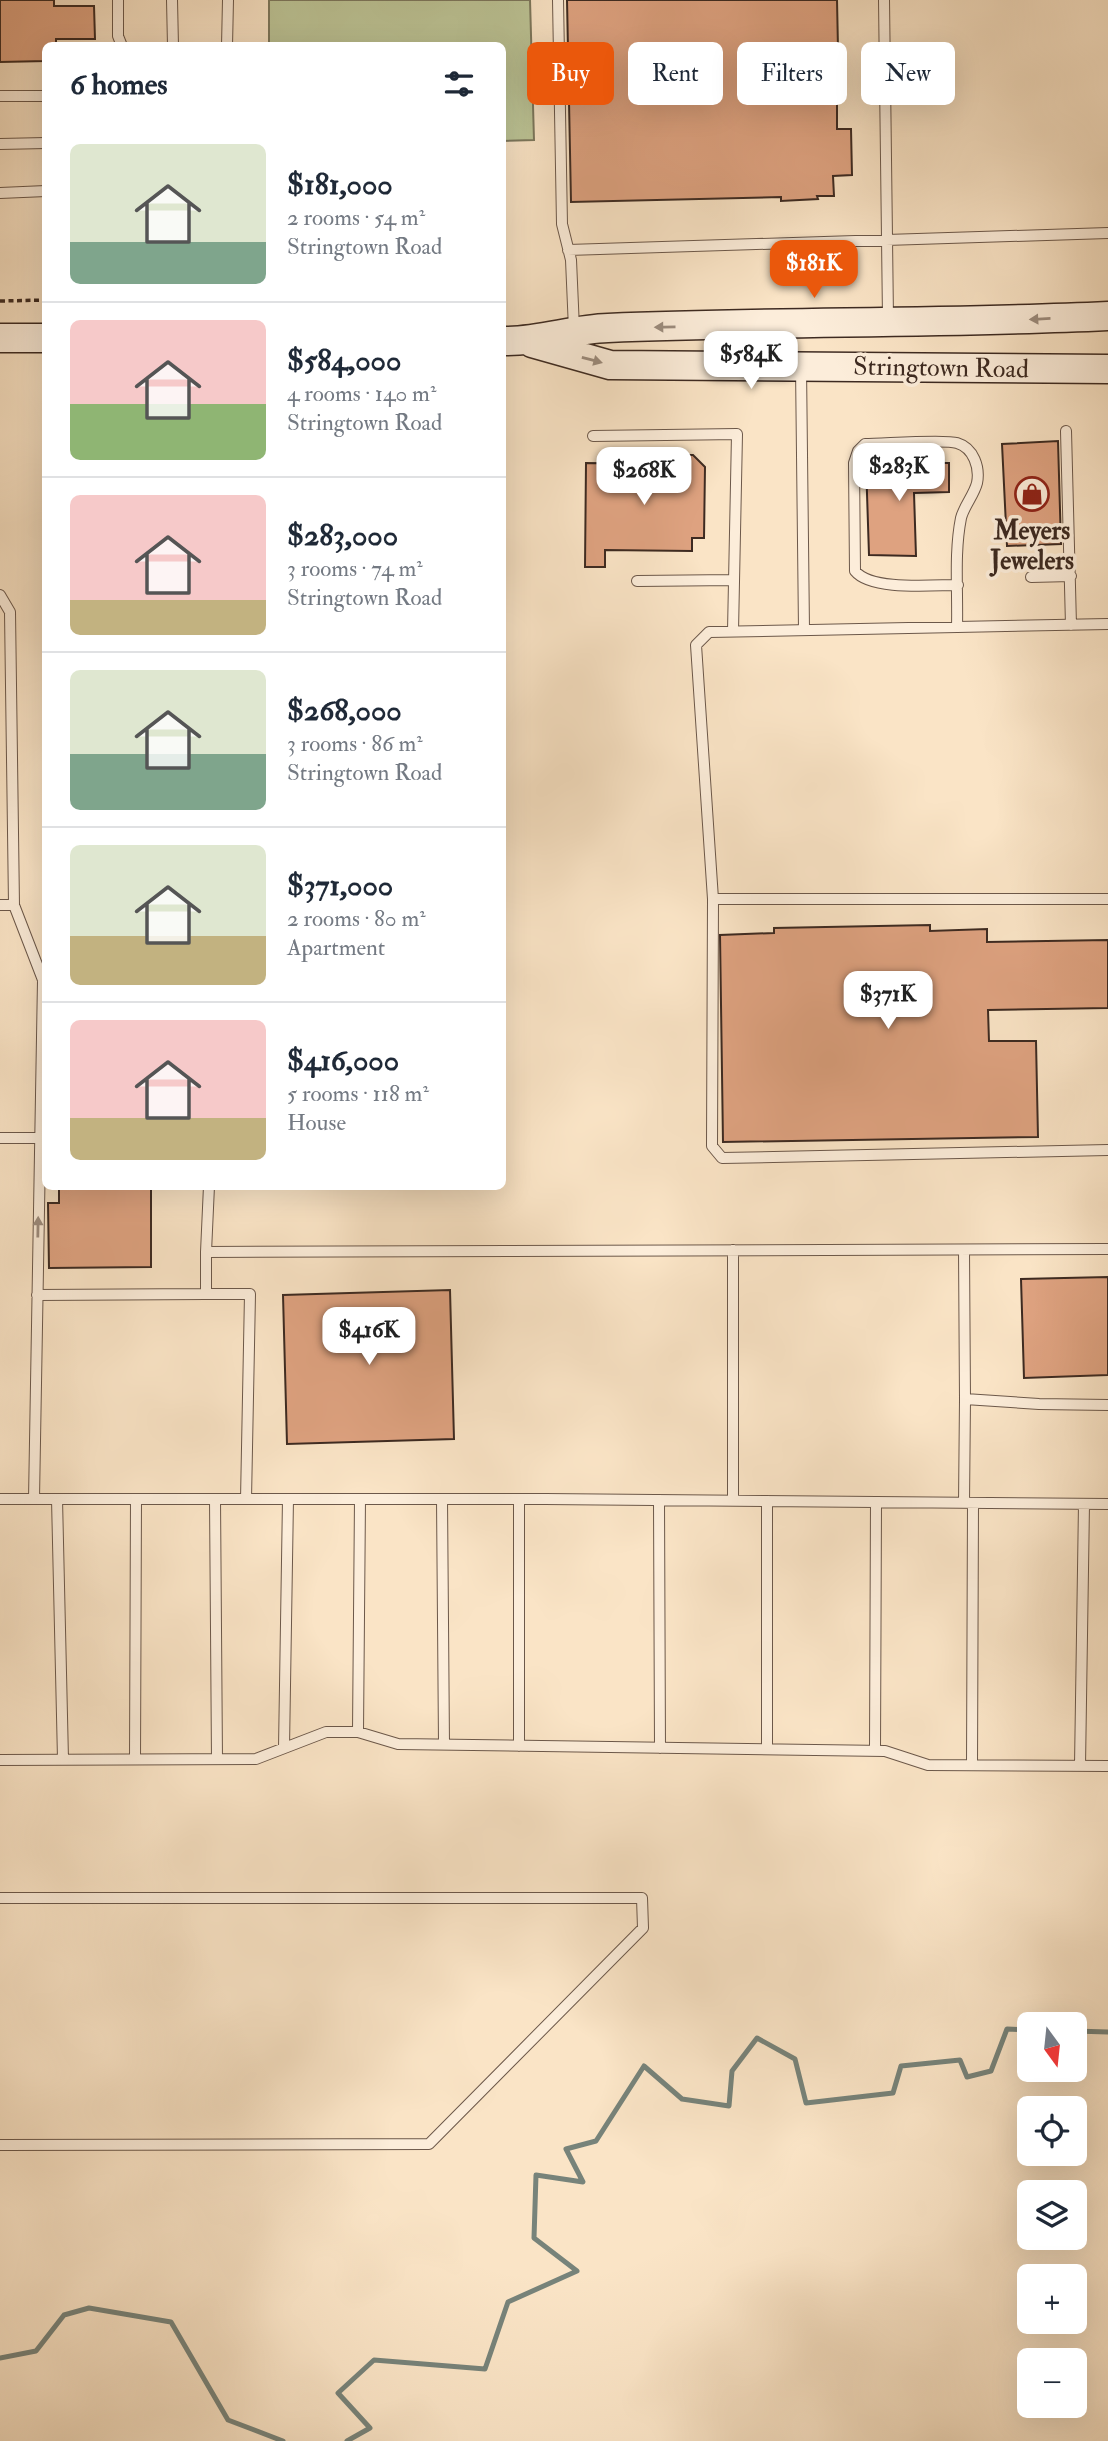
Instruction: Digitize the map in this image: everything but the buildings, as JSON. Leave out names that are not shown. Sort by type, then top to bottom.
[{"type":"main road","name":"Stringtown Road","points":[[514,342],[604,328],[1108,316]]},
{"type":"main road","points":[[0,338],[42,338]]},
{"type":"main road","name":"Stringtown Road","points":[[514,342],[610,365],[1101,367]]},
{"type":"lane","points":[[118,0],[120,42]]},
{"type":"lane","points":[[172,0],[173,42]]},
{"type":"lane","points":[[227,42],[228,0]]},
{"type":"lane","points":[[558,0],[562,224],[569,250],[574,333]]},
{"type":"lane","points":[[884,0],[888,323]]},
{"type":"lane","points":[[0,96],[42,96]]},
{"type":"lane","points":[[0,144],[42,144]]},
{"type":"lane","points":[[0,193],[42,191]]},
{"type":"lane","points":[[569,250],[1108,233]]},
{"type":"lane","points":[[801,367],[804,629]]},
{"type":"lane","points":[[1066,431],[1071,625]]},
{"type":"lane","points":[[593,436],[737,434],[733,631]]},
{"type":"lane","points":[[957,626],[961,516],[977,483],[976,462],[971,452],[957,443],[865,444],[858,451],[854,463],[855,571],[860,579],[876,584],[958,585]]},
{"type":"lane","points":[[1031,576],[1071,576]]},
{"type":"lane","points":[[637,581],[734,580]]},
{"type":"lane","points":[[0,595],[10,612],[14,905],[42,977]]},
{"type":"lane","points":[[1108,624],[709,632],[696,645],[713,900],[712,1146],[722,1158],[1108,1150]]},
{"type":"lane","points":[[713,900],[1108,899]]},
{"type":"lane","points":[[0,905],[14,905]]},
{"type":"lane","points":[[34,1499],[42,1082]]},
{"type":"lane","points":[[0,1138],[40,1138]]},
{"type":"lane","points":[[206,1294],[209,1190]]},
{"type":"lane","points":[[206,1252],[1108,1249]]},
{"type":"lane","points":[[733,1250],[733,1501]]},
{"type":"lane","points":[[964,1250],[972,1765]]},
{"type":"lane","points":[[37,1295],[250,1294],[246,1499]]},
{"type":"lane","points":[[965,1399],[1108,1405]]},
{"type":"lane","points":[[0,1499],[519,1499],[1108,1504]]},
{"type":"lane","points":[[57,1499],[63,1759]]},
{"type":"lane","points":[[135,1499],[135,1759]]},
{"type":"lane","points":[[215,1499],[217,1759]]},
{"type":"lane","points":[[284,1748],[288,1499]]},
{"type":"lane","points":[[358,1732],[360,1499]]},
{"type":"lane","points":[[442,1499],[444,1744]]},
{"type":"lane","points":[[519,1499],[519,1746]]},
{"type":"lane","points":[[659,1500],[660,1748]]},
{"type":"lane","points":[[767,1501],[767,1749]]},
{"type":"lane","points":[[875,1751],[876,1502]]},
{"type":"lane","points":[[1080,1766],[1084,1504]]},
{"type":"lane","points":[[0,1760],[256,1759],[326,1732],[358,1732],[398,1744],[885,1751],[928,1765],[1108,1766]]},
{"type":"lane","points":[[0,1898],[642,1898],[643,1928],[429,2144],[0,2145]]},
{"type":"path","points":[[0,301],[42,300]]},
{"type":"green space","points":[[269,0],[530,0],[531,42],[527,42],[527,105],[533,105],[534,140],[506,141],[506,42],[269,42]]},
{"type":"waterway","points":[[347,2441],[370,2428],[338,2393],[374,2360],[485,2369],[508,2302],[577,2271],[534,2238],[536,2175],[583,2182],[566,2149],[596,2141],[644,2066],[682,2099],[729,2106],[732,2071],[757,2038],[795,2059],[806,2103],[893,2093],[901,2066],[960,2060],[967,2077],[991,2071],[1007,2029],[1017,2029]]},
{"type":"waterway","points":[[1087,2031],[1108,2032]]},
{"type":"waterway","points":[[0,2358],[36,2351],[64,2315],[89,2308],[171,2322],[228,2420],[283,2441]]},
{"type":"place","name":"Meyers Jewelers","points":[[1032,494]]}]
